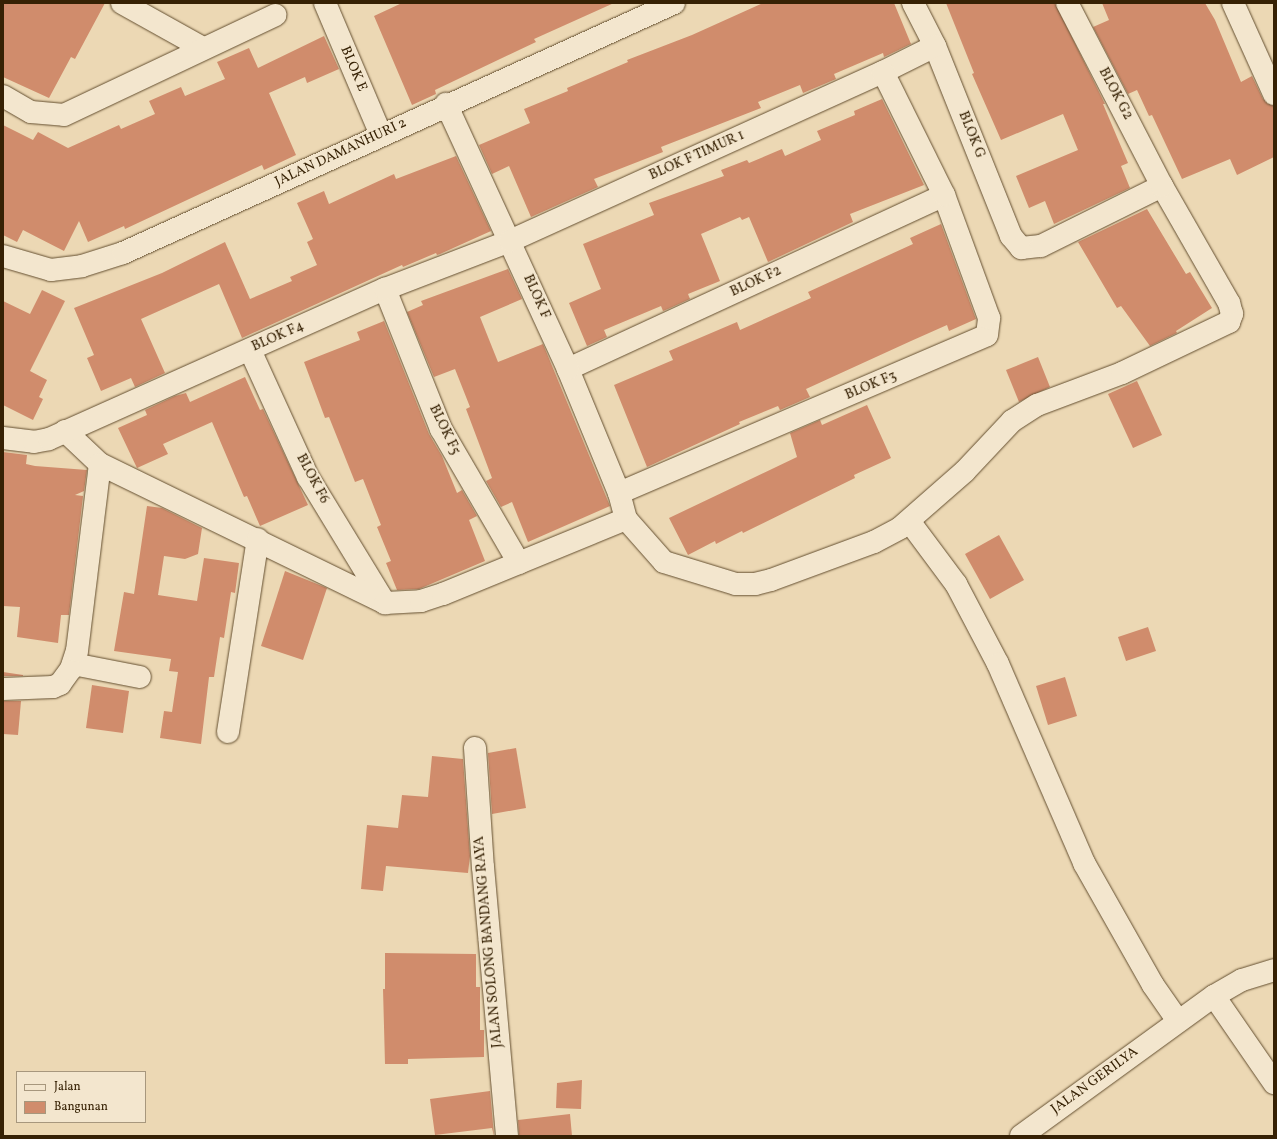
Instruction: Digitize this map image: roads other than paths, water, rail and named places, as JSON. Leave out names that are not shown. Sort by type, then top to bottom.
[{"type":"street","points":[[122,3],[203,48]]},
{"type":"street","name":"BLOK E","points":[[325,3],[381,134]]},
{"type":"street","name":"JALAN DAMANHURI 2","points":[[3,256],[51,270],[82,266],[123,253],[446,104],[674,3]]},
{"type":"street","name":"BLOK G","points":[[913,3],[935,46],[1011,236],[1021,248],[1041,246],[1162,186]]},
{"type":"street","name":"BLOK G2","points":[[908,521],[965,471],[1012,421],[1037,405],[1122,373],[1229,322],[1232,314],[1229,303],[1162,186],[1067,3]]},
{"type":"street","points":[[1233,3],[1274,94]]},
{"type":"street","points":[[3,96],[31,112],[64,115],[173,65],[203,48],[276,15]]},
{"type":"street","name":"BLOK F TIMUR 1","points":[[510,240],[883,72],[935,46]]},
{"type":"street","points":[[883,72],[944,195]]},
{"type":"street","name":"BLOK F","points":[[446,104],[510,240],[568,369],[619,493],[626,519]]},
{"type":"street","name":"BLOK F2","points":[[568,369],[944,195]]},
{"type":"street","name":"BLOK F3","points":[[619,493],[987,335],[989,318],[944,195]]},
{"type":"street","name":"BLOK F4","points":[[3,438],[34,442],[57,435],[386,289],[510,240]]},
{"type":"street","name":"BLOK F5","points":[[386,289],[441,429],[519,564]]},
{"type":"street","name":"BLOK F6","points":[[250,350],[308,477],[386,603]]},
{"type":"street","points":[[57,435],[100,464],[258,539],[386,603],[422,601],[519,564],[626,519],[664,562],[736,584],[755,584],[874,542],[908,521],[956,584],[998,664],[1084,863],[1174,1024]]},
{"type":"street","points":[[3,689],[60,684],[73,664],[100,464]]},
{"type":"street","points":[[228,732],[258,539]]},
{"type":"street","points":[[73,664],[140,677]]},
{"type":"street","name":"JALAN SOLONG BANDANG RAYA","points":[[475,748],[483,875],[507,1136]]},
{"type":"street","name":"JALAN GERILYA","points":[[1021,1136],[1214,996],[1242,980],[1274,970]]},
{"type":"street","points":[[1214,996],[1274,1083]]}]
